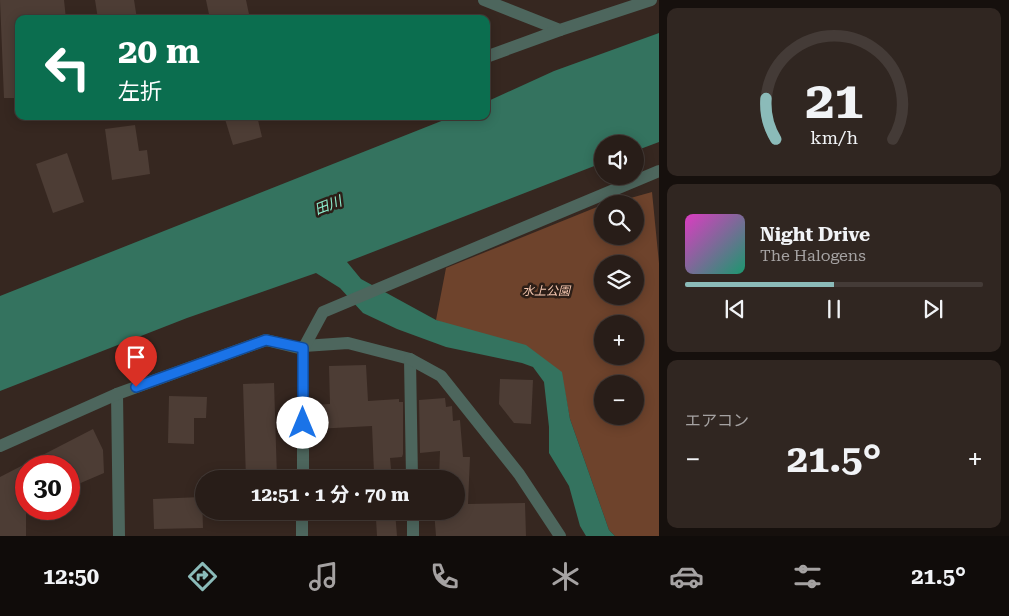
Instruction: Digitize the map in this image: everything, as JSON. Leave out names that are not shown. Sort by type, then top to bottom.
[{"type":"street","points":[[484,0],[560,30]]},
{"type":"street","points":[[490,56],[651,0]]},
{"type":"street","points":[[303,470],[304,347],[323,312],[659,171]]},
{"type":"street","points":[[0,446],[117,394],[266,340],[304,347],[348,343],[410,359],[441,376],[519,474],[560,536]]},
{"type":"street","points":[[410,359],[412,470]]},
{"type":"street","points":[[117,394],[119,536]]},
{"type":"street","points":[[302,520],[302,536]]},
{"type":"street","points":[[413,520],[413,536]]},
{"type":"green space","name":"水上公園","points":[[652,192],[659,263],[659,536],[615,536],[609,530],[570,419],[561,372],[436,320],[446,268],[594,208],[594,245],[644,245],[644,195],[641,195]]},
{"type":"water","name":"田川","points":[[659,33],[659,142],[644,148],[644,135],[594,135],[594,166],[347,262],[361,279],[436,320],[526,345],[562,372],[570,419],[609,530],[615,536],[586,536],[580,526],[569,486],[549,453],[549,427],[544,382],[533,367],[446,347],[397,329],[363,313],[340,288],[316,273],[187,318],[0,391],[0,296],[444,120],[490,120],[490,100],[554,71]]},
{"type":"building","points":[[0,0],[64,0],[66,15],[15,15],[15,98],[4,98]]},
{"type":"building","points":[[95,0],[134,0],[136,15],[97,15]]},
{"type":"building","points":[[206,0],[246,0],[249,15],[209,15]]},
{"type":"building","points":[[225,120],[258,120],[262,137],[233,145]]},
{"type":"building","points":[[135,125],[139,151],[147,150],[150,174],[112,180],[105,129]]},
{"type":"building","points":[[67,153],[84,202],[53,213],[36,164]]},
{"type":"building","points":[[366,365],[368,401],[399,399],[399,402],[403,402],[403,454],[402,457],[390,458],[391,470],[374,470],[372,426],[315,429],[314,405],[330,404],[329,366]]},
{"type":"building","points":[[500,379],[533,380],[531,424],[514,423],[499,404]]},
{"type":"building","points":[[274,383],[277,470],[246,470],[243,384]]},
{"type":"building","points":[[169,396],[207,397],[206,418],[194,418],[194,444],[168,443]]},
{"type":"building","points":[[445,398],[446,407],[452,406],[453,421],[460,420],[463,457],[470,457],[468,504],[525,503],[526,536],[436,536],[435,520],[465,520],[465,470],[439,470],[440,451],[420,453],[419,400]]},
{"type":"building","points":[[93,429],[103,450],[104,473],[80,483],[80,455],[43,455]]},
{"type":"building","points":[[15,469],[15,520],[26,520],[26,536],[0,536],[0,477]]},
{"type":"building","points":[[195,497],[195,520],[203,520],[203,528],[154,529],[153,499]]},
{"type":"building","points":[[376,520],[396,520],[397,536],[377,536]]},
{"type":"route","points":[[136,387],[266,340],[303,348],[303,423]]}]
